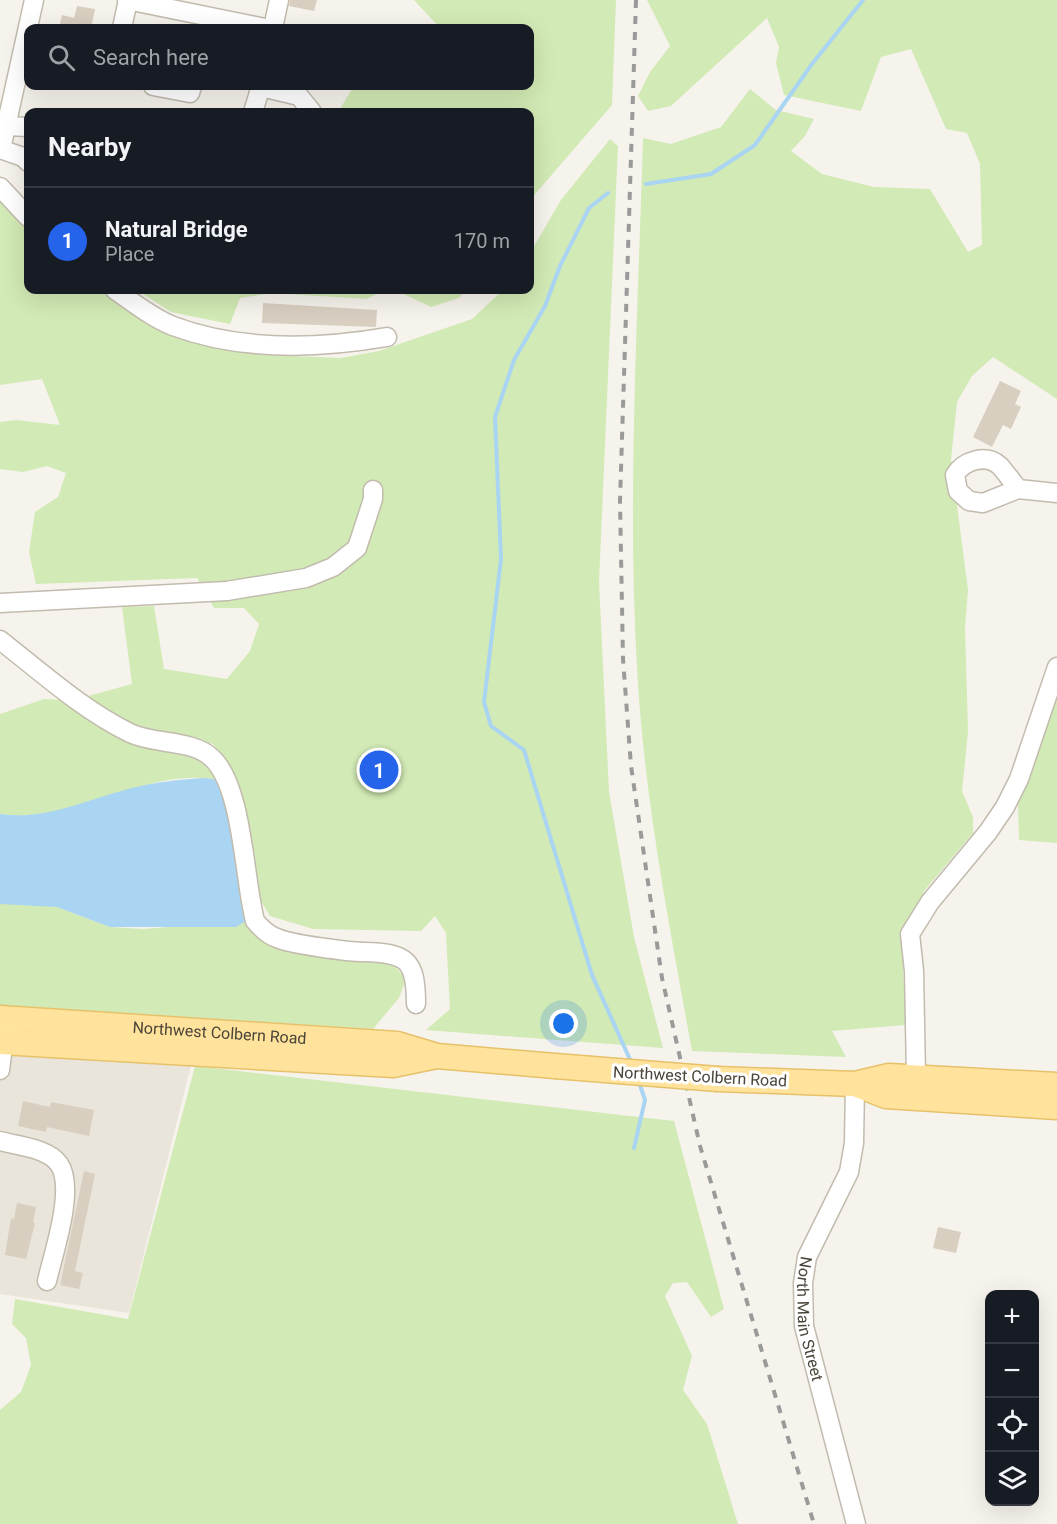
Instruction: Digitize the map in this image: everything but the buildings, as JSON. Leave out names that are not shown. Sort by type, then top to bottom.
[{"type":"main road","name":"Northwest Colbern Road","points":[[3,1018],[397,1044],[437,1056],[718,1079],[855,1084],[889,1076],[1057,1085]]},
{"type":"main road","name":"Northwest Colbern Road","points":[[2,1042],[393,1065],[437,1056]]},
{"type":"main road","name":"Northwest Colbern Road","points":[[855,1084],[886,1096],[1057,1107]]},
{"type":"street","points":[[30,24],[33,0]]},
{"type":"street","points":[[123,24],[128,0],[206,22],[226,24]]},
{"type":"street","points":[[274,24],[279,0]]},
{"type":"street","points":[[24,63],[0,149],[24,158]]},
{"type":"street","points":[[174,90],[190,93],[191,90]]},
{"type":"street","points":[[254,108],[260,90]]},
{"type":"street","points":[[276,90],[299,96],[309,108]]},
{"type":"street","points":[[6,126],[24,127]]},
{"type":"street","points":[[0,187],[24,213]]},
{"type":"street","points":[[121,294],[173,326],[256,345],[309,345],[387,338]]},
{"type":"street","points":[[1018,489],[1057,492]]},
{"type":"street","points":[[0,603],[226,591],[306,578],[333,567],[357,548],[373,499],[373,490]]},
{"type":"street","points":[[0,640],[71,695],[130,733],[152,741],[194,748],[212,758],[232,797],[255,921],[263,930],[277,939],[364,952],[390,952],[397,955],[410,968],[414,976],[416,1004]]},
{"type":"street","points":[[916,1077],[914,971],[910,934],[930,902],[988,832],[1005,807],[1019,779],[1057,667]]},
{"type":"street","points":[[0,1070],[3,1018]]},
{"type":"street","name":"North Main Street","points":[[855,1084],[854,1143],[849,1172],[807,1257],[803,1283],[804,1326],[856,1524]]},
{"type":"street","points":[[0,1141],[42,1152],[59,1163],[63,1174],[66,1194],[47,1281]]},
{"type":"shaded area","points":[[0,1054],[191,1065],[129,1313],[0,1294]]},
{"type":"green space","points":[[414,0],[616,0],[612,105],[534,195],[534,108],[340,108],[352,90],[534,90],[534,24],[436,24]]},
{"type":"green space","points":[[647,0],[1057,0],[1057,399],[993,357],[972,376],[957,402],[951,459],[968,590],[965,627],[968,732],[962,791],[973,817],[973,833],[924,891],[902,949],[906,1025],[832,1031],[846,1057],[692,1051],[651,812],[637,668],[633,469],[643,138],[671,144],[721,127],[750,89],[776,110],[814,119],[805,136],[791,151],[822,174],[874,187],[930,189],[968,252],[982,245],[980,164],[967,133],[946,129],[911,49],[881,57],[861,111],[784,95],[776,63],[779,47],[767,18],[671,106],[648,111],[638,96],[650,72],[670,46]]},
{"type":"green space","points":[[610,139],[618,146],[599,582],[609,792],[634,937],[663,1048],[426,1030],[450,1009],[446,933],[435,916],[421,931],[313,929],[270,916],[261,901],[255,858],[236,776],[213,744],[129,724],[88,696],[132,684],[122,607],[154,606],[164,669],[227,679],[250,651],[259,624],[244,608],[214,608],[197,578],[36,584],[29,552],[35,512],[58,497],[66,473],[47,466],[23,472],[0,469],[0,422],[16,420],[60,425],[42,379],[0,385],[0,196],[24,219],[24,294],[109,294],[171,334],[266,355],[341,358],[379,351],[472,319],[499,294],[534,294],[534,246],[561,200]]},
{"type":"green space","points":[[143,294],[265,294],[240,298],[230,324],[171,312]]},
{"type":"green space","points":[[287,294],[376,294],[367,299]]},
{"type":"green space","points":[[403,294],[462,294],[459,298],[431,307]]},
{"type":"green space","points":[[1057,693],[1057,843],[1019,840],[1018,804]]},
{"type":"green space","points":[[44,699],[64,700],[139,746],[203,760],[219,780],[191,778],[163,781],[54,812],[27,815],[0,814],[0,714]]},
{"type":"green space","points":[[0,904],[57,907],[110,927],[143,929],[246,921],[391,962],[406,979],[399,998],[373,1029],[0,1005]]},
{"type":"green space","points":[[195,1066],[674,1121],[724,1309],[711,1317],[687,1282],[673,1283],[665,1296],[692,1356],[683,1390],[707,1424],[738,1524],[0,1524],[0,1410],[21,1392],[31,1365],[26,1338],[12,1324],[15,1299],[128,1319]]},
{"type":"water","points":[[206,778],[219,780],[234,836],[246,921],[236,927],[110,927],[57,907],[0,904],[0,814],[50,812],[141,786]]},
{"type":"waterway","points":[[646,184],[711,174],[755,145],[812,64],[863,0]]},
{"type":"waterway","points":[[608,193],[589,208],[560,266],[545,306],[514,360],[495,417],[501,559],[484,702],[491,726],[524,750],[592,975],[632,1064]]},
{"type":"waterway","points":[[634,1148],[645,1100],[639,1082]]},
{"type":"railway","points":[[636,0],[620,501],[623,659],[631,766],[662,978],[700,1146],[814,1524]]},
{"type":"place","name":"Natural Bridge","points":[[379,770]]}]
